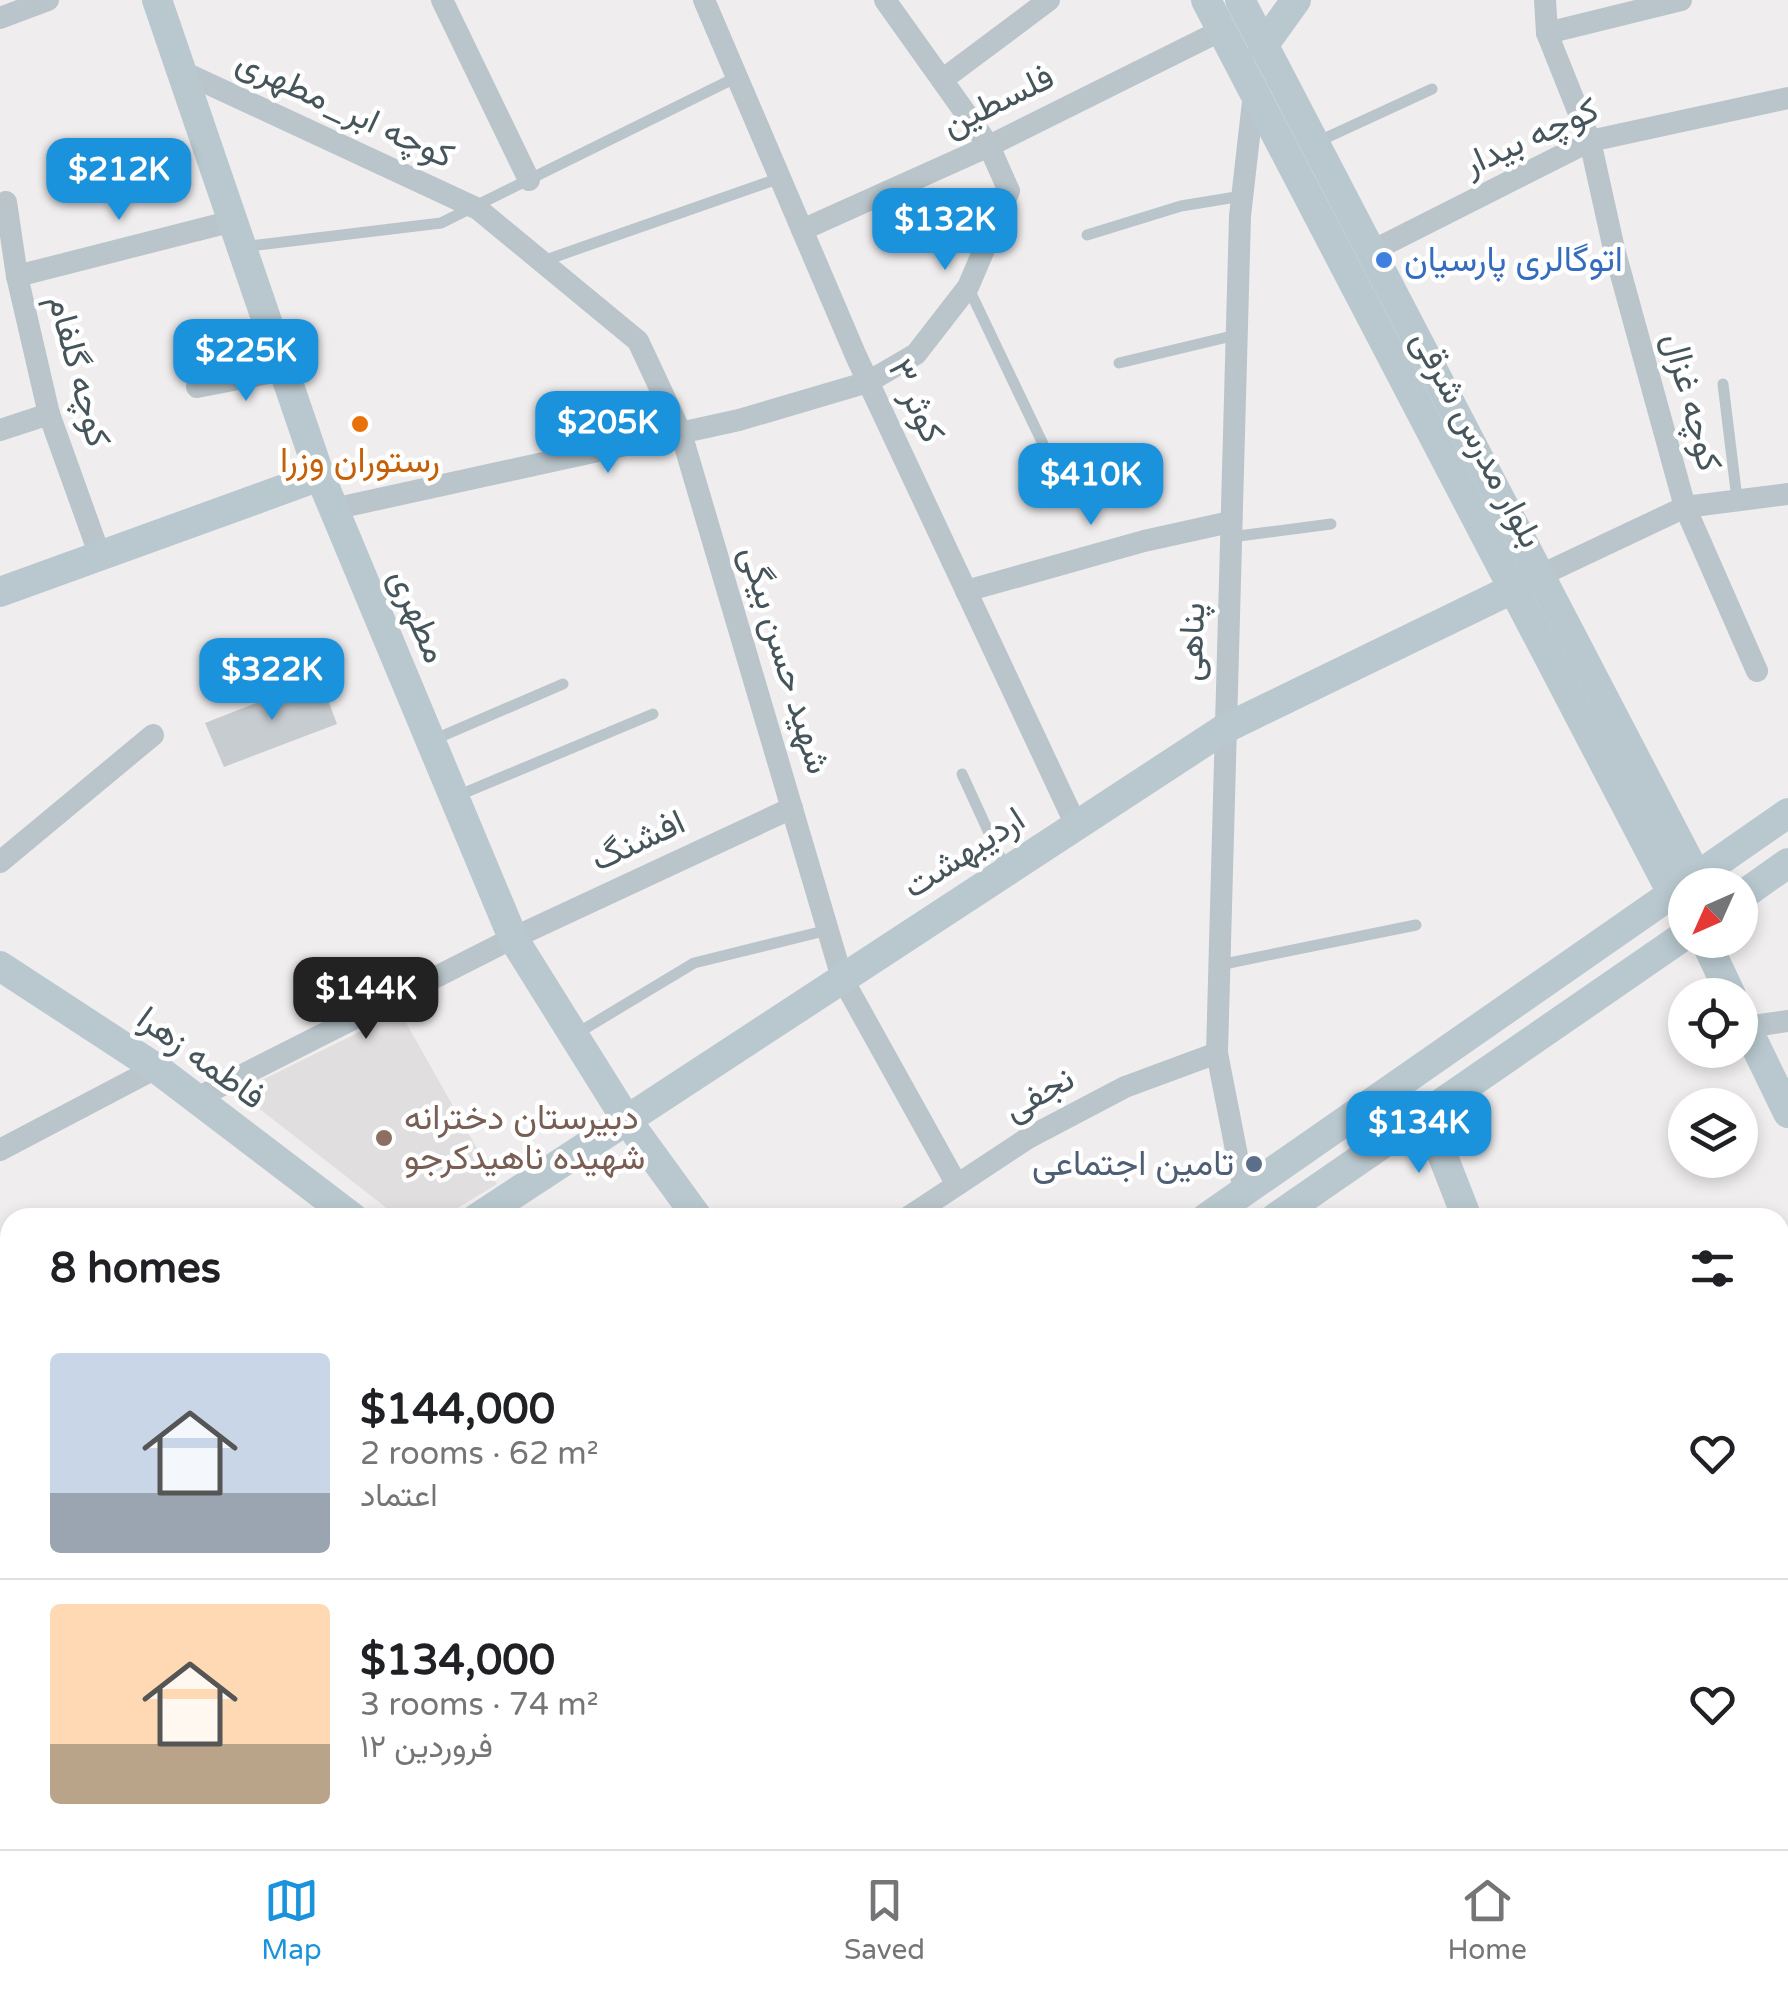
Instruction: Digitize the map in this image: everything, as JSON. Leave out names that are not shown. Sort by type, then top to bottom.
[{"type":"street","points":[[0,18],[48,0]]},
{"type":"street","name":"مطهری","points":[[157,0],[332,509],[513,938],[626,1120],[691,1208]]},
{"type":"street","points":[[442,0],[530,180]]},
{"type":"street","name":"کوثر ۳","points":[[704,0],[868,382],[1076,826]]},
{"type":"street","points":[[332,509],[681,433],[868,382],[916,354],[968,287],[1009,192],[989,146],[884,0]]},
{"type":"street","points":[[942,80],[1049,0]]},
{"type":"street","name":"بلوار مدرس شرقی","points":[[1206,0],[1526,582],[1676,868]]},
{"type":"street","name":"بلوار مدرس شرقی","points":[[1240,0],[1370,252],[1526,582]]},
{"type":"street","points":[[1263,46],[1296,0]]},
{"type":"street","name":"کوچه غزال","points":[[1545,0],[1547,32],[1590,140],[1614,249],[1685,507],[1758,671]]},
{"type":"street","points":[[1547,32],[1626,7],[1681,0]]},
{"type":"street","name":"فلسطین","points":[[802,230],[989,146],[1222,30]]},
{"type":"street","name":"کوچه ابر_مطهری","points":[[183,72],[478,208]]},
{"type":"street","name":"پناهی","points":[[1244,1191],[1216,1053],[1236,335],[1242,196],[1254,93]]},
{"type":"street","name":"کوچه بیدار","points":[[1370,252],[1590,140],[1788,98]]},
{"type":"street","name":"کوچه گلفام","points":[[6,202],[8,249],[50,414],[100,556]]},
{"type":"street","name":"شهید حسن بیگی","points":[[478,208],[638,341],[681,433],[842,978],[957,1184]]},
{"type":"street","points":[[17,276],[238,234]]},
{"type":"street","points":[[197,387],[284,370]]},
{"type":"street","points":[[0,430],[50,414]]},
{"type":"street","points":[[0,592],[320,476]]},
{"type":"street","points":[[1526,582],[1685,507],[1788,494]]},
{"type":"street","points":[[966,591],[1144,541],[1230,530]]},
{"type":"street","name":"اردیبهشت","points":[[491,1208],[1224,730],[1526,582]]},
{"type":"street","points":[[0,862],[153,735]]},
{"type":"street","name":"افشنگ","points":[[195,1099],[513,938],[792,808]]},
{"type":"street","points":[[1717,868],[1788,813]]},
{"type":"street","points":[[1758,884],[1788,864]]},
{"type":"street","points":[[1220,1208],[1668,905]]},
{"type":"street","points":[[1289,1208],[1668,946]]},
{"type":"street","name":"فاطمه زهرا","points":[[0,966],[156,1068],[333,1208]]},
{"type":"street","points":[[1758,1020],[1788,1020]]},
{"type":"street","points":[[1758,1051],[1788,1113]]},
{"type":"street","name":"نجفی","points":[[922,1208],[1028,1138],[1125,1087],[1216,1053]]},
{"type":"street","points":[[0,1150],[156,1068]]},
{"type":"street","points":[[1426,1113],[1463,1208]]},
{"type":"lane","points":[[238,234],[441,223],[737,77]]},
{"type":"lane","points":[[1314,143],[1432,89]]},
{"type":"lane","points":[[542,262],[780,178]]},
{"type":"lane","points":[[1087,236],[1181,206],[1242,196]]},
{"type":"lane","points":[[968,287],[1042,444]]},
{"type":"lane","points":[[1119,363],[1236,335]]},
{"type":"lane","points":[[1723,384],[1736,499]]},
{"type":"lane","points":[[1230,530],[1331,524]]},
{"type":"lane","points":[[429,742],[563,684]]},
{"type":"lane","points":[[453,798],[654,714]]},
{"type":"lane","points":[[962,774],[1006,871]]},
{"type":"lane","points":[[1218,965],[1416,926]]},
{"type":"lane","points":[[573,1035],[694,963],[828,930]]},
{"type":"shaded area","name":"دبیرستان دخترانه شهیده ناهیدکرجو","points":[[400,1012],[497,1184],[458,1208],[386,1208],[238,1092]]},
{"type":"building","points":[[320,678],[337,724],[224,767],[205,723]]},
{"type":"place","name":"اتوگالری پارسیان","points":[[1384,260]]},
{"type":"place","name":"رستوران وزرا","points":[[360,424]]},
{"type":"place","name":"دبیرستان دخترانه شهیده ناهیدکرجو","points":[[384,1138]]},
{"type":"place","name":"تامین اجتماعی","points":[[1254,1164]]}]
